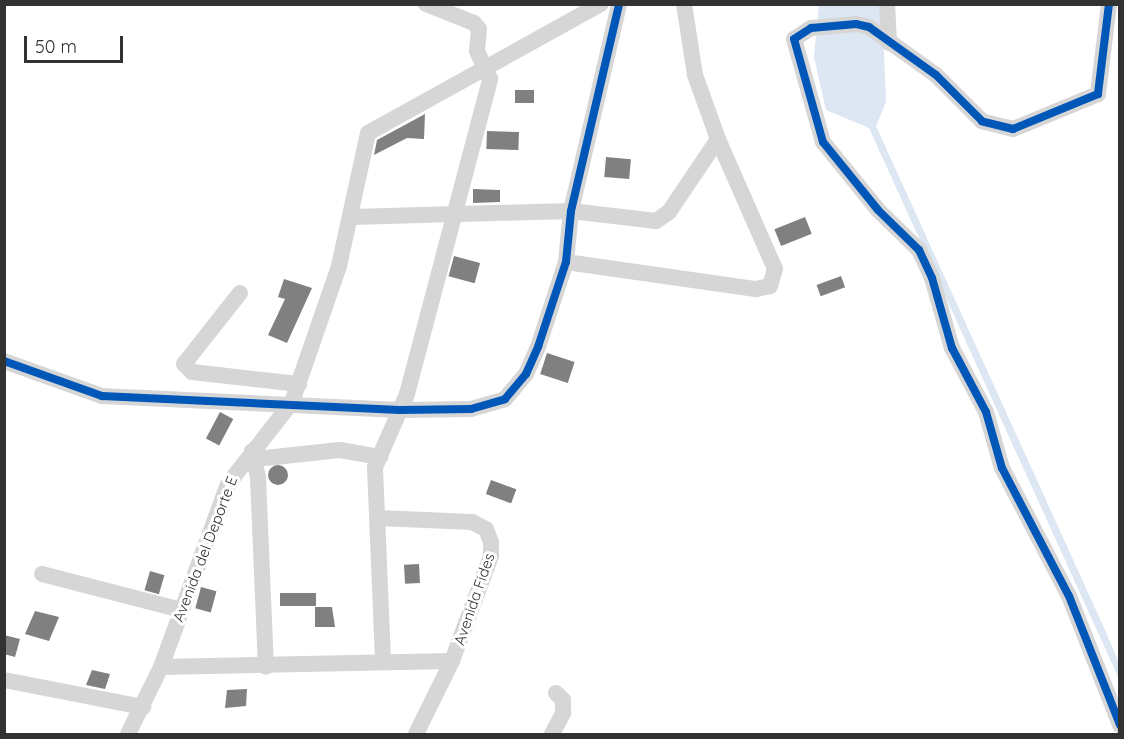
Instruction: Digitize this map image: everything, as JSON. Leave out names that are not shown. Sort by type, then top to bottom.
[{"type":"street","points":[[383,659],[379,518],[375,467],[400,410],[458,215],[490,79],[477,51],[481,37],[474,23],[426,4]]},
{"type":"street","points":[[486,69],[601,4]]},
{"type":"street","points":[[4,361],[102,396],[292,402],[400,410],[471,409],[505,399],[526,374],[538,347],[566,262],[571,211],[619,4]]},
{"type":"street","points":[[566,262],[761,289],[770,286],[775,268],[718,139],[695,75],[684,4]]},
{"type":"street","points":[[887,4],[889,43]]},
{"type":"street","points":[[1109,4],[1098,94],[1013,129],[982,121],[951,87],[889,43],[856,24],[811,28],[794,39],[823,142],[878,210],[919,250],[928,268],[952,348],[986,412],[1002,468],[1048,549],[1101,670],[1119,725]]},
{"type":"street","name":"Avenida del Deporte E","points":[[128,735],[161,668],[228,484],[254,455],[292,402],[321,325],[352,217],[368,133],[486,69]]},
{"type":"street","points":[[352,217],[571,211],[656,221],[669,212],[718,139]]},
{"type":"street","points":[[240,293],[184,364],[192,372],[299,384]]},
{"type":"street","points":[[266,667],[254,455],[340,450],[380,457]]},
{"type":"street","name":"Avenida Fides","points":[[379,518],[472,522],[489,535],[491,556],[453,661],[416,735]]},
{"type":"street","points":[[42,574],[181,610]]},
{"type":"street","points":[[161,668],[266,667],[383,659],[453,661]]},
{"type":"street","points":[[4,680],[143,707]]},
{"type":"street","points":[[552,735],[563,712],[563,700],[556,693]]},
{"type":"shaded area","points":[[819,5],[882,5],[886,102],[876,126],[1105,630],[1119,663],[1119,679],[869,128],[826,110],[814,57]]},
{"type":"building","points":[[515,90],[534,90],[534,103],[515,103]]},
{"type":"building","points":[[425,114],[424,139],[407,138],[374,155],[377,140]]},
{"type":"building","points":[[487,131],[519,132],[518,150],[486,149]]},
{"type":"building","points":[[606,157],[631,159],[629,179],[604,177]]},
{"type":"building","points":[[473,189],[500,190],[500,202],[473,203]]},
{"type":"building","points":[[805,217],[812,234],[781,246],[774,229]]},
{"type":"building","points":[[454,256],[480,263],[475,283],[449,276]]},
{"type":"building","points":[[841,276],[845,287],[821,296],[817,285]]},
{"type":"building","points":[[284,279],[312,288],[287,343],[268,335],[285,299],[278,297]]},
{"type":"building","points":[[547,353],[575,362],[568,383],[540,374]]},
{"type":"building","points":[[220,412],[233,419],[219,446],[206,438]]},
{"type":"building","points":[[278,465],[285,468],[288,475],[285,482],[278,485],[271,482],[268,475],[271,468]]},
{"type":"building","points":[[491,480],[516,489],[511,503],[486,494]]},
{"type":"building","points":[[419,564],[420,583],[405,584],[404,565]]},
{"type":"building","points":[[150,571],[164,575],[159,594],[144,590]]},
{"type":"building","points":[[201,587],[216,591],[211,612],[195,608]]},
{"type":"building","points":[[280,593],[316,593],[316,606],[280,606]]},
{"type":"building","points":[[315,607],[332,607],[335,627],[315,627]]},
{"type":"building","points":[[35,611],[59,617],[49,641],[25,634]]},
{"type":"building","points":[[4,635],[20,639],[15,657],[4,654]]},
{"type":"building","points":[[92,670],[110,674],[105,689],[86,685]]},
{"type":"building","points":[[247,689],[246,706],[225,708],[227,690]]},
{"type":"cycle path","points":[[4,361],[102,396],[400,410],[471,409],[505,399],[526,374],[538,347],[566,262],[571,211],[619,4]]},
{"type":"cycle path","points":[[1109,4],[1098,94],[1013,129],[982,121],[936,75],[869,27],[856,24],[811,28],[794,39],[823,142],[878,210],[919,250],[932,278],[952,348],[986,412],[1002,468],[1069,596],[1120,725]]}]
